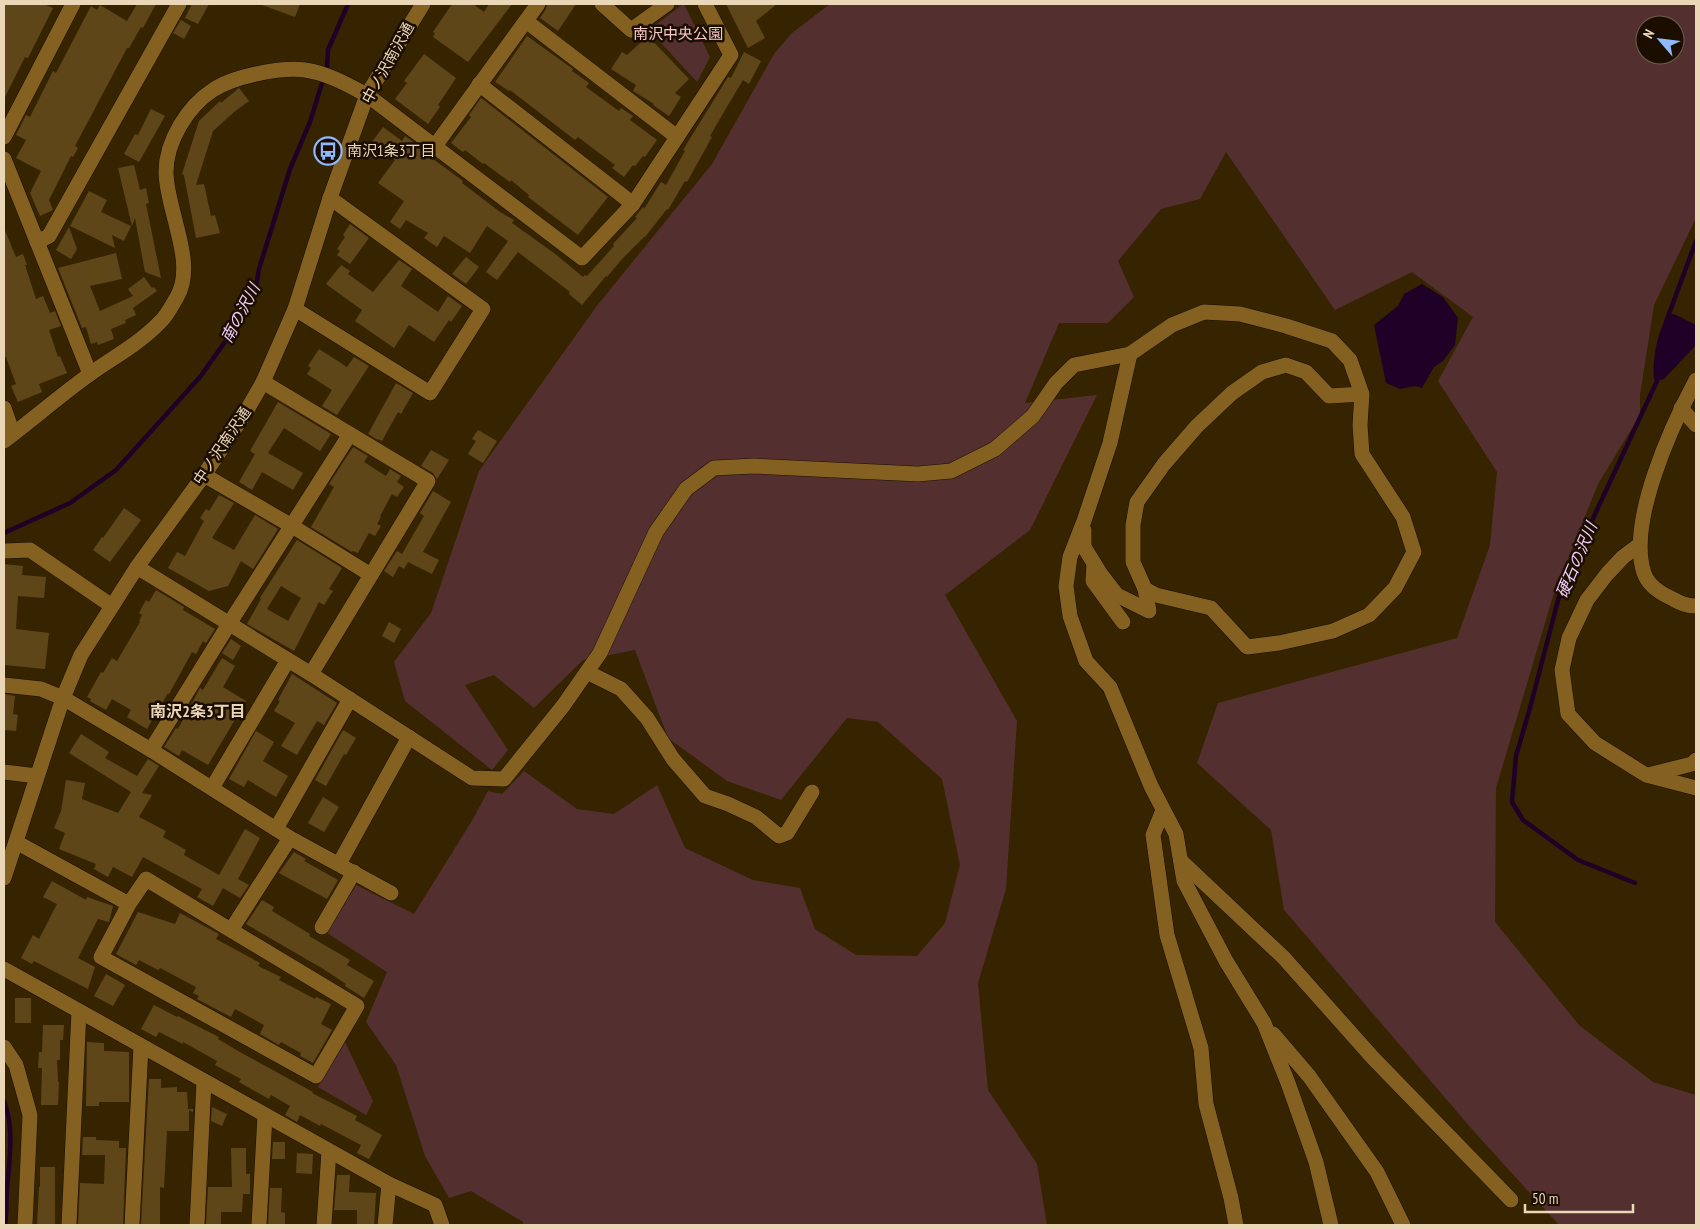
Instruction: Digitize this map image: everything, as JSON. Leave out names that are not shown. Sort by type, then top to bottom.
[{"type":"street","points":[[4,137],[73,4]]},
{"type":"street","points":[[37,242],[50,236],[179,4]]},
{"type":"street","name":"中ノ沢南沢通","points":[[4,878],[63,698],[81,655],[137,566],[204,474],[247,410],[262,382],[295,309],[330,198],[367,95],[423,4]]},
{"type":"street","points":[[435,146],[538,4]]},
{"type":"street","points":[[602,4],[631,30],[667,4]]},
{"type":"street","points":[[8,438],[90,374],[130,347],[161,321],[178,295],[184,276],[179,236],[168,196],[166,171],[170,146],[193,108],[213,90],[239,78],[267,72],[304,70],[342,82],[367,95],[582,258],[633,204],[731,55],[705,4]]},
{"type":"street","points":[[526,20],[677,137]]},
{"type":"street","points":[[480,84],[633,204]]},
{"type":"street","points":[[4,159],[90,374]]},
{"type":"street","points":[[295,309],[430,393],[483,309],[330,198]]},
{"type":"street","points":[[137,566],[311,674],[472,778],[504,779],[563,706],[600,653],[656,532],[686,489],[714,468],[754,466],[918,474],[951,471],[995,449],[1001,444],[1033,416],[1056,383],[1074,365],[1130,354],[1172,325],[1204,312],[1240,314],[1332,341],[1350,360],[1362,394],[1360,425],[1362,454],[1403,517],[1414,552],[1394,588],[1369,615],[1334,631],[1246,648],[1211,608],[1156,595],[1145,589]]},
{"type":"street","points":[[1130,354],[1110,443],[1084,522],[1070,557],[1066,586],[1070,616],[1086,661],[1110,687],[1151,786],[1176,834],[1184,881],[1226,961],[1264,1023],[1308,1076],[1377,1172],[1403,1225]]},
{"type":"street","points":[[1084,522],[1084,547],[1094,564],[1117,595],[1149,611],[1145,589],[1133,562],[1133,525],[1137,502],[1164,464],[1198,426],[1232,393],[1262,372],[1286,365],[1306,372],[1329,396],[1362,394]]},
{"type":"street","points":[[1696,380],[1681,408],[1652,483],[1639,546],[1644,574],[1657,591],[1686,606],[1696,606]]},
{"type":"street","points":[[262,382],[428,481],[311,674]]},
{"type":"street","points":[[4,408],[8,438]]},
{"type":"street","points":[[1681,408],[1696,425]]},
{"type":"street","points":[[151,750],[350,434]]},
{"type":"street","points":[[204,474],[371,575]]},
{"type":"street","points":[[1639,546],[1623,557],[1587,600],[1569,638],[1562,670],[1568,714],[1595,743],[1646,776],[1696,788]]},
{"type":"street","points":[[4,551],[30,550],[112,606]]},
{"type":"street","points":[[1094,564],[1093,581],[1123,622]]},
{"type":"street","points":[[212,788],[288,660]]},
{"type":"street","points":[[587,672],[621,689],[647,718],[673,759],[706,796],[728,804],[756,818],[779,836],[787,834],[812,792]]},
{"type":"street","points":[[4,685],[42,689],[63,698],[151,750],[290,838],[391,893]]},
{"type":"street","points":[[276,829],[350,699]]},
{"type":"street","points":[[339,864],[409,737]]},
{"type":"street","points":[[1646,776],[1692,764],[1696,760]]},
{"type":"street","points":[[4,772],[37,776]]},
{"type":"street","points":[[1164,810],[1153,835],[1167,935],[1201,1048],[1206,1104],[1232,1198],[1236,1225]]},
{"type":"street","points":[[231,930],[290,838]]},
{"type":"street","points":[[16,842],[129,904]]},
{"type":"street","points":[[1181,861],[1284,958],[1372,1058],[1511,1200]]},
{"type":"street","points":[[322,928],[354,872]]},
{"type":"street","points":[[146,879],[357,1006],[316,1076],[101,957],[129,904],[146,879]]},
{"type":"street","points":[[4,970],[389,1184],[435,1205],[442,1225]]},
{"type":"street","points":[[69,1225],[79,1011]]},
{"type":"street","points":[[1264,1023],[1316,1162],[1331,1225]]},
{"type":"street","points":[[132,1225],[141,1046]]},
{"type":"street","points":[[4,1047],[16,1065],[30,1115],[25,1225]]},
{"type":"street","points":[[197,1225],[204,1081]]},
{"type":"street","points":[[259,1225],[265,1115]]},
{"type":"street","points":[[324,1225],[329,1151]]},
{"type":"street","points":[[385,1225],[389,1184]]},
{"type":"green space","name":"南沢中央公園","points":[[683,4],[710,57],[697,82],[649,30]]},
{"type":"green space","points":[[830,4],[1696,4],[1696,218],[1654,305],[1640,395],[1640,415],[1598,484],[1553,596],[1496,788],[1495,922],[1579,1025],[1653,1082],[1696,1095],[1696,1225],[1559,1225],[1470,1127],[1284,910],[1271,830],[1197,763],[1218,703],[1457,638],[1490,545],[1497,472],[1438,381],[1473,317],[1412,272],[1335,310],[1226,152],[1200,199],[1161,209],[1118,261],[1134,297],[1108,323],[1059,323],[1025,403],[1097,395],[1030,530],[945,595],[1017,721],[1006,889],[978,983],[988,1090],[1037,1164],[1047,1225],[523,1225],[523,1222],[471,1191],[449,1198],[425,1156],[396,1065],[366,1022],[387,972],[327,933],[356,885],[414,914],[473,819],[488,791],[502,794],[524,771],[577,809],[614,814],[657,785],[685,848],[753,880],[800,888],[815,929],[856,955],[917,956],[945,923],[960,865],[942,779],[878,722],[847,718],[781,800],[727,781],[668,738],[635,650],[583,660],[534,708],[494,675],[465,685],[508,750],[492,770],[405,701],[394,662],[431,613],[479,471],[596,307],[712,164],[774,54],[792,33]]},
{"type":"green space","points":[[345,1042],[373,1101],[366,1115],[318,1087]]},
{"type":"shaded area","points":[[1422,284],[1443,297],[1458,318],[1455,345],[1443,361],[1434,367],[1422,388],[1415,386],[1400,389],[1386,383],[1374,325],[1398,306],[1404,294]]},
{"type":"shaded area","points":[[1670,314],[1674,314],[1696,325],[1696,345],[1664,379],[1658,381],[1654,379],[1656,345],[1665,320]]},
{"type":"building","points":[[4,4],[44,4],[53,8],[28,58],[25,57],[4,99]]},
{"type":"building","points":[[137,4],[156,4],[143,28],[141,27],[129,48],[127,48],[75,146],[78,148],[73,157],[71,156],[49,200],[53,210],[40,216],[30,193],[41,171],[16,158],[26,140],[16,135],[26,115],[30,117],[53,71],[56,73],[91,6],[97,10],[100,5],[127,21]]},
{"type":"building","points":[[192,4],[209,4],[198,24],[185,18]]},
{"type":"building","points":[[262,4],[300,4],[295,17]]},
{"type":"building","points":[[452,4],[473,4],[484,12],[489,4],[512,4],[468,62],[433,37],[435,33],[433,32]]},
{"type":"building","points":[[547,4],[576,4],[558,31],[540,18]]},
{"type":"building","points":[[726,4],[777,4],[756,21],[765,38],[748,48]]},
{"type":"building","points":[[181,20],[191,26],[184,39],[173,33]]},
{"type":"building","points":[[527,36],[573,69],[572,71],[589,83],[586,87],[619,111],[621,108],[633,116],[630,120],[657,140],[645,157],[643,156],[635,166],[633,165],[624,177],[612,168],[615,165],[578,137],[575,140],[510,90],[495,82]]},
{"type":"building","points":[[648,36],[689,79],[675,93],[681,97],[669,116],[633,91],[636,85],[611,69],[622,52],[627,55]]},
{"type":"building","points":[[744,52],[761,61],[749,84],[743,80],[710,136],[712,137],[687,182],[685,181],[668,210],[645,237],[606,276],[582,305],[569,294],[570,292],[518,252],[497,280],[486,272],[508,241],[487,226],[470,253],[444,236],[437,247],[424,238],[428,233],[406,220],[400,229],[390,222],[404,201],[378,183],[395,160],[372,142],[383,127],[402,141],[405,136],[419,146],[418,148],[463,181],[462,183],[500,212],[514,220],[512,223],[554,253],[583,277],[587,276],[637,218],[635,217],[643,207],[644,209],[661,182],[666,185],[685,151],[683,150],[728,77],[731,78]]},
{"type":"building","points":[[424,54],[456,78],[428,124],[395,99],[407,83],[404,81]]},
{"type":"building","points":[[239,88],[249,101],[213,131],[196,185],[204,184],[211,216],[215,215],[220,233],[196,238],[184,175],[182,174],[199,121],[220,101],[221,103]]},
{"type":"building","points":[[481,98],[608,197],[578,235],[528,197],[529,195],[511,180],[510,182],[465,150],[463,152],[451,143],[471,117],[469,115]]},
{"type":"building","points":[[151,109],[165,116],[139,162],[124,154],[135,134],[138,135]]},
{"type":"building","points":[[134,165],[140,190],[146,188],[149,203],[146,204],[161,278],[145,272],[135,218],[132,226],[118,168]]},
{"type":"building","points":[[89,191],[107,200],[101,212],[131,226],[124,241],[112,235],[115,248],[70,226]]},
{"type":"building","points":[[350,224],[369,238],[350,264],[337,255],[340,251],[337,249],[345,237],[343,235]]},
{"type":"building","points":[[69,227],[77,249],[71,259],[56,250]]},
{"type":"building","points":[[4,228],[16,257],[23,254],[36,299],[43,296],[50,313],[55,311],[61,326],[49,330],[58,357],[60,356],[67,373],[39,384],[42,392],[18,402],[11,386],[16,384],[6,357],[4,357]]},
{"type":"building","points":[[116,253],[122,279],[90,286],[100,311],[133,296],[128,289],[144,277],[152,288],[154,287],[157,291],[133,308],[136,315],[125,320],[126,323],[111,329],[114,339],[98,345],[97,342],[91,344],[86,327],[82,328],[58,268]]},
{"type":"building","points":[[466,257],[479,267],[466,284],[452,274]]},
{"type":"building","points":[[399,260],[412,269],[401,286],[438,312],[448,296],[462,306],[451,322],[449,320],[434,342],[409,325],[394,348],[355,321],[362,310],[326,284],[341,265],[350,271],[348,274],[373,292]]},
{"type":"building","points":[[319,349],[347,367],[354,357],[369,366],[337,415],[322,406],[332,390],[307,374],[311,368],[308,366]]},
{"type":"building","points":[[396,383],[413,393],[401,414],[398,412],[382,441],[378,440],[368,434]]},
{"type":"building","points":[[278,402],[331,434],[320,451],[284,428],[268,453],[303,473],[293,490],[262,472],[252,490],[239,482],[255,454],[250,451]]},
{"type":"building","points":[[478,430],[497,441],[483,463],[468,454],[476,441],[472,439]]},
{"type":"building","points":[[353,447],[368,456],[364,462],[386,476],[390,469],[401,476],[397,482],[404,487],[397,497],[392,494],[377,524],[381,526],[375,536],[369,533],[358,553],[352,552],[311,527],[334,487],[329,484]]},
{"type":"building","points":[[431,450],[449,460],[437,479],[433,473],[421,466]]},
{"type":"building","points":[[433,491],[451,502],[423,552],[439,560],[432,574],[408,562],[404,569],[399,566],[393,577],[384,571],[397,551],[402,554],[424,516],[420,513]]},
{"type":"building","points":[[219,495],[234,503],[212,538],[234,550],[255,515],[278,529],[253,569],[241,561],[228,586],[209,591],[168,568],[177,552],[185,556],[204,521],[200,518],[206,509],[209,511]]},
{"type":"building","points":[[124,508],[141,520],[110,562],[93,550]]},
{"type":"building","points":[[297,540],[342,568],[329,589],[333,591],[324,605],[319,602],[294,651],[247,624],[260,598]],"holes":[[[281,586],[301,598],[288,621],[267,609]]]},
{"type":"building","points":[[4,564],[23,566],[22,575],[46,577],[44,598],[18,596],[16,629],[49,633],[45,669],[4,665]]},
{"type":"building","points":[[156,590],[184,607],[183,610],[215,629],[206,643],[203,641],[196,654],[192,652],[147,729],[127,717],[131,710],[112,699],[106,710],[90,701],[91,699],[87,697],[101,672],[103,673],[112,658],[117,661],[140,622],[142,615],[139,613],[146,600],[149,602]]},
{"type":"building","points":[[389,622],[401,629],[394,643],[382,636]]},
{"type":"building","points":[[231,639],[241,646],[233,660],[222,653]]},
{"type":"building","points":[[222,658],[235,666],[223,687],[246,701],[208,765],[182,750],[179,756],[164,747],[176,728],[178,729],[200,688],[203,690]]},
{"type":"building","points":[[292,674],[337,703],[324,725],[317,721],[297,755],[281,746],[295,723],[274,711]]},
{"type":"building","points":[[4,694],[15,696],[13,714],[18,715],[16,731],[4,730]]},
{"type":"building","points":[[343,730],[356,738],[346,755],[344,754],[326,786],[315,780]]},
{"type":"building","points":[[256,731],[274,742],[263,761],[288,776],[276,797],[248,780],[244,787],[229,779]]},
{"type":"building","points":[[81,734],[109,752],[105,758],[137,776],[148,759],[159,766],[142,793],[152,795],[139,817],[166,831],[163,837],[186,850],[184,855],[219,875],[245,829],[260,838],[238,879],[249,885],[240,898],[223,888],[213,906],[197,897],[202,889],[143,857],[132,877],[113,867],[108,877],[94,869],[96,864],[59,849],[65,833],[54,828],[61,811],[66,780],[85,783],[82,799],[118,813],[131,792],[69,753]]},
{"type":"building","points":[[323,797],[339,807],[324,832],[308,823]]},
{"type":"building","points":[[294,852],[306,859],[304,861],[338,880],[327,899],[279,873]]},
{"type":"building","points":[[52,881],[86,900],[87,897],[113,906],[109,922],[98,919],[78,958],[95,967],[88,989],[34,961],[32,964],[21,958],[33,935],[39,939],[57,904],[43,897]]},
{"type":"building","points":[[262,900],[274,907],[272,911],[350,960],[347,965],[374,981],[364,998],[325,970],[246,924]]},
{"type":"building","points":[[138,912],[175,924],[180,913],[219,934],[216,939],[260,963],[258,966],[281,977],[279,980],[315,999],[316,997],[331,1004],[321,1024],[332,1030],[313,1063],[300,1056],[301,1053],[281,1042],[279,1045],[260,1034],[264,1025],[235,1009],[231,1017],[197,999],[199,996],[193,993],[196,987],[160,968],[158,970],[139,960],[136,965],[116,954]]},
{"type":"building","points":[[106,974],[125,985],[113,1006],[94,996]]},
{"type":"building","points":[[15,998],[31,998],[31,1023],[15,1023]]},
{"type":"building","points":[[154,1005],[219,1037],[218,1039],[238,1051],[357,1116],[355,1120],[382,1135],[369,1159],[357,1153],[361,1145],[321,1124],[320,1126],[300,1115],[297,1122],[285,1115],[290,1106],[271,1095],[269,1099],[239,1082],[241,1079],[215,1065],[217,1061],[183,1042],[183,1044],[159,1032],[156,1037],[141,1029]]},
{"type":"building","points":[[43,1025],[64,1025],[63,1040],[60,1040],[60,1060],[57,1060],[59,1082],[58,1105],[41,1105],[42,1068],[38,1068],[39,1052],[42,1052]]},
{"type":"building","points":[[87,1042],[104,1043],[104,1051],[129,1052],[129,1102],[99,1102],[99,1106],[86,1106]]},
{"type":"building","points":[[149,1079],[161,1079],[161,1088],[177,1087],[177,1092],[187,1092],[188,1109],[193,1109],[193,1112],[189,1110],[189,1131],[167,1131],[164,1188],[160,1187],[160,1225],[141,1224]]},
{"type":"building","points":[[212,1107],[227,1114],[222,1126],[211,1121]]},
{"type":"building","points":[[83,1137],[96,1137],[96,1140],[119,1141],[119,1148],[126,1148],[123,1225],[78,1225],[80,1183],[104,1184],[105,1155],[82,1155]]},
{"type":"building","points":[[273,1142],[285,1142],[285,1159],[272,1159]]},
{"type":"building","points":[[231,1148],[246,1148],[246,1174],[250,1174],[250,1194],[243,1194],[242,1212],[221,1212],[221,1225],[206,1225],[208,1187],[232,1187]]},
{"type":"building","points":[[297,1153],[313,1154],[312,1174],[296,1173]]},
{"type":"building","points":[[40,1167],[55,1167],[55,1225],[37,1225]]},
{"type":"building","points":[[337,1175],[350,1175],[349,1192],[376,1193],[374,1225],[357,1225],[357,1210],[334,1210]]},
{"type":"building","points":[[270,1188],[282,1188],[281,1212],[285,1213],[285,1225],[268,1225]]},
{"type":"waterway","name":"南の沢川","points":[[4,533],[70,503],[116,470],[200,377],[237,325],[255,292],[259,269],[290,169],[310,122],[327,67],[328,50],[348,4]]},
{"type":"waterway","name":"硬石の沢川","points":[[1666,322],[1696,241]]},
{"type":"waterway","name":"硬石の沢川","points":[[1635,883],[1578,860],[1523,820],[1512,802],[1516,756],[1562,585],[1657,381],[1657,376]]},
{"type":"waterway","name":"南の沢川","points":[[4,1101],[10,1134],[5,1225]]},
{"type":"place","name":"南沢1条3丁目","points":[[328,151]]},
{"type":"district","name":"南沢2条3丁目","points":[[198,711]]}]
